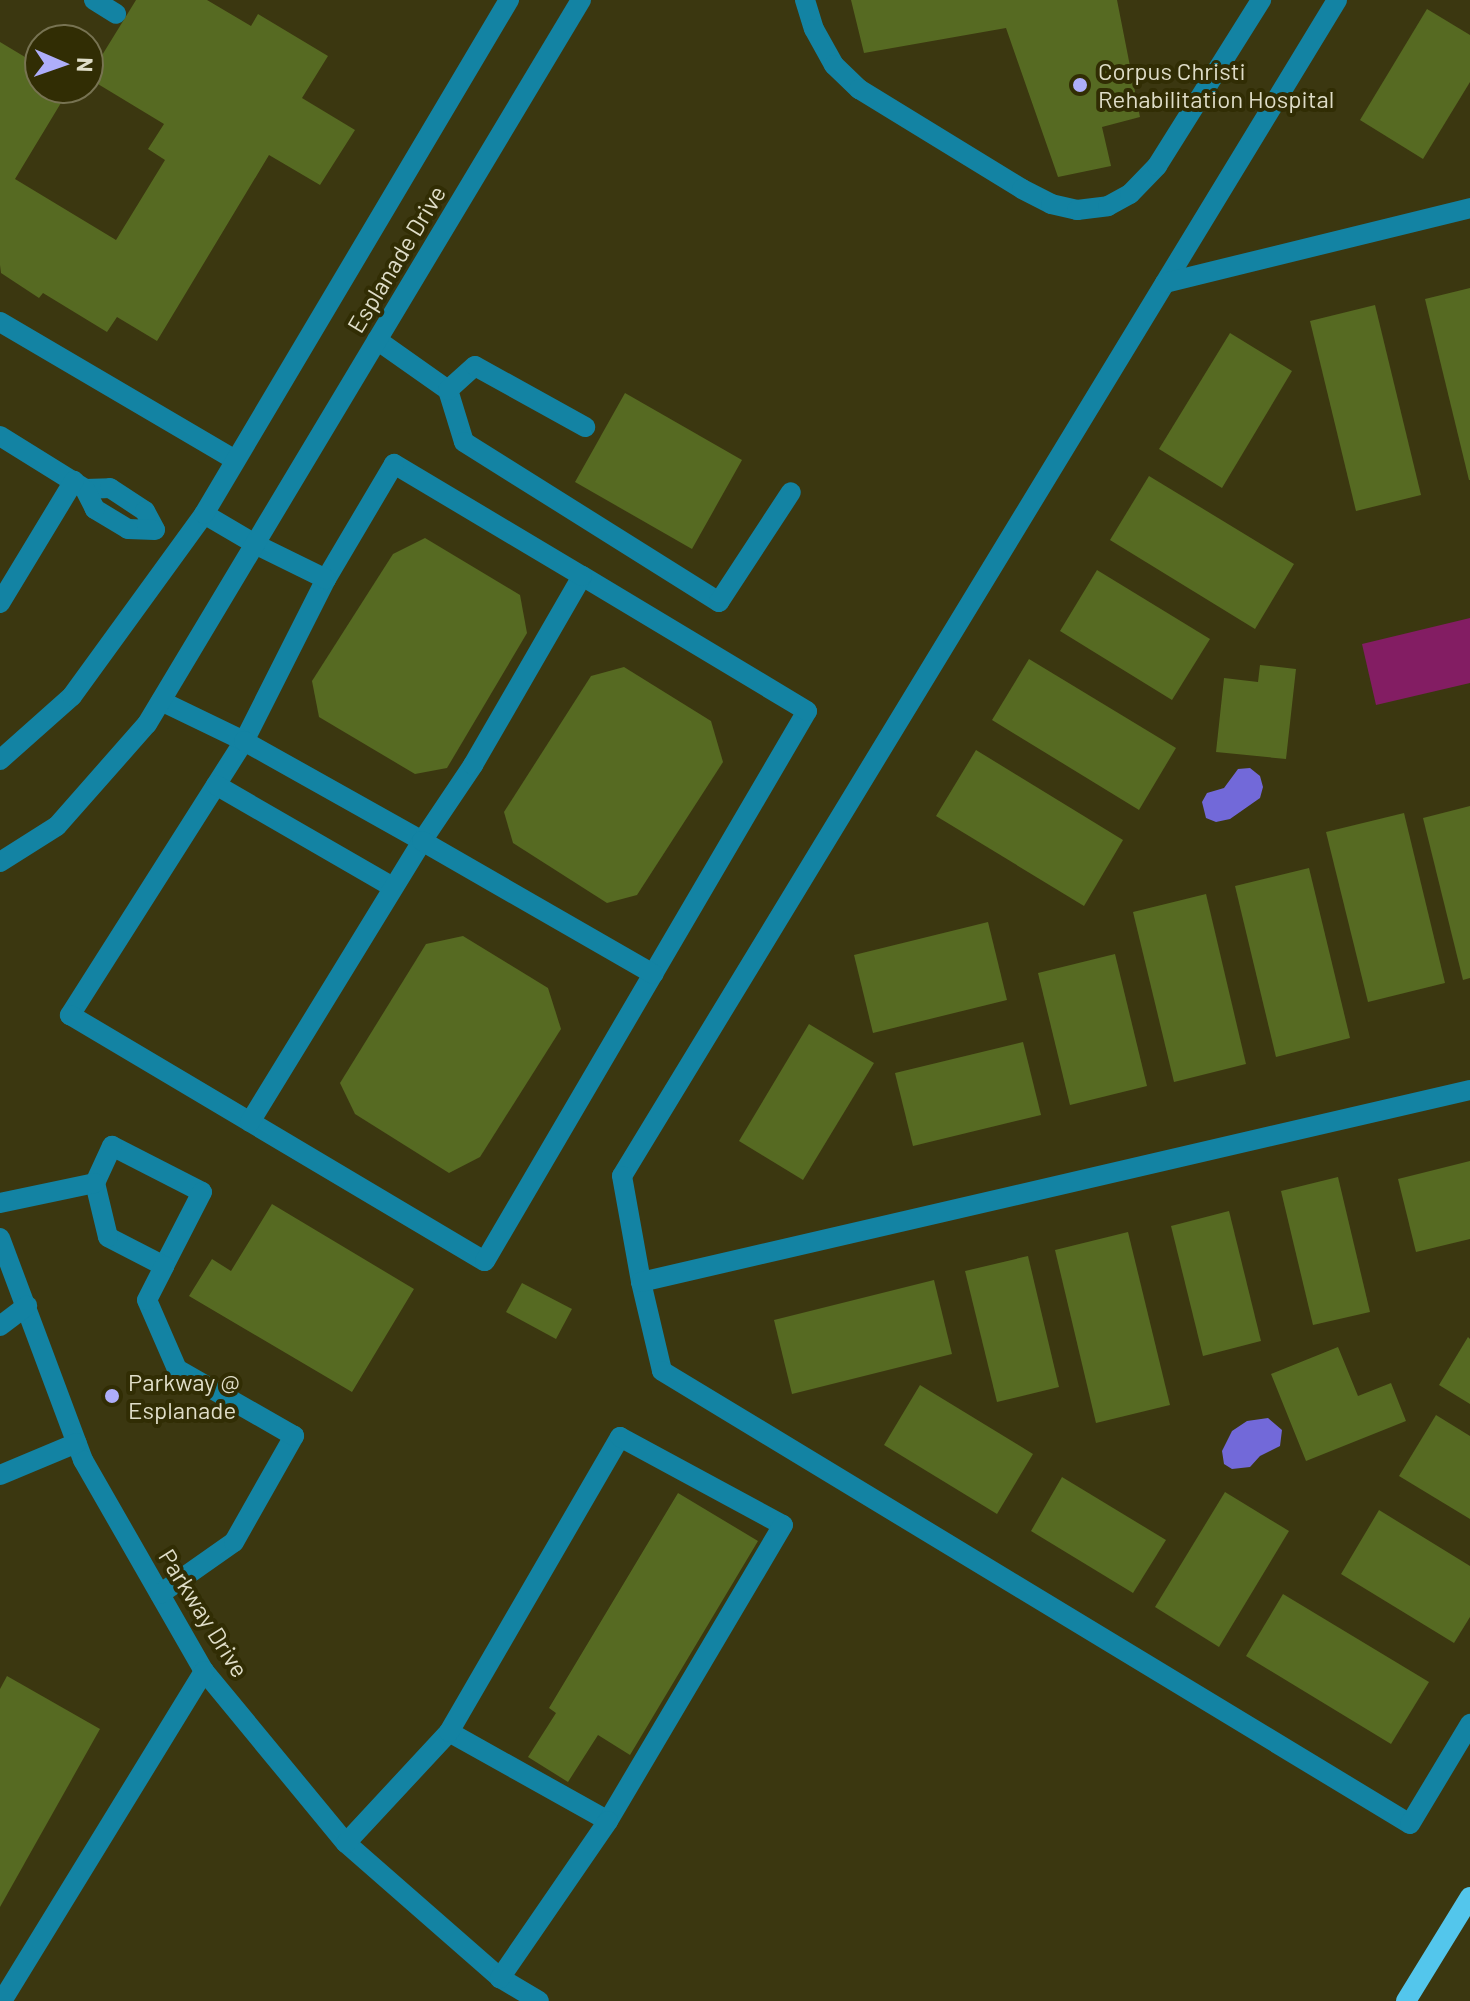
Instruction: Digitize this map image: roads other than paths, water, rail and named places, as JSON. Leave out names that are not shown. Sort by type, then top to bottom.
[{"type":"main road","points":[[1406,2001],[1470,1897]]},
{"type":"street","points":[[94,0],[116,14]]},
{"type":"street","name":"Esplanade Drive","points":[[0,760],[72,696],[204,514],[509,0]]},
{"type":"street","name":"Esplanade Drive","points":[[0,862],[57,826],[147,724],[581,0]]},
{"type":"street","points":[[805,0],[814,29],[834,65],[859,89],[1022,189],[1051,204],[1077,210],[1108,206],[1130,194],[1157,166],[1261,0]]},
{"type":"street","points":[[1337,0],[622,1176],[641,1282],[662,1371],[1410,1824],[1470,1724]]},
{"type":"street","points":[[1165,283],[1470,208]]},
{"type":"street","points":[[0,322],[235,460]]},
{"type":"street","points":[[377,340],[448,390],[464,442],[719,602],[791,492]]},
{"type":"street","points":[[448,390],[475,366],[585,427]]},
{"type":"street","points":[[0,436],[80,485],[95,509],[128,529],[155,530],[181,545]]},
{"type":"street","points":[[394,464],[582,576],[807,711],[485,1261],[70,1015],[244,741],[326,579],[394,464]]},
{"type":"street","points":[[0,603],[80,485]]},
{"type":"street","points":[[204,514],[255,544],[326,579]]},
{"type":"street","points":[[250,1122],[393,887],[473,765],[582,576]]},
{"type":"street","points":[[161,701],[244,741],[653,974]]},
{"type":"street","points":[[216,785],[393,887]]},
{"type":"street","points":[[641,1282],[1470,1090]]},
{"type":"street","points":[[160,1594],[234,1542],[294,1436],[177,1369],[147,1300],[202,1192],[112,1146],[95,1183],[108,1237],[164,1266]]},
{"type":"street","points":[[0,1203],[95,1183]]},
{"type":"street","name":"Parkway Drive","points":[[1,1235],[83,1460],[204,1671],[346,1843],[500,1978],[539,2001]]},
{"type":"street","points":[[0,1326],[27,1306]]},
{"type":"street","points":[[346,1843],[449,1732],[620,1437],[783,1525],[608,1821],[500,1978]]},
{"type":"street","points":[[0,1475],[77,1443]]},
{"type":"street","points":[[2,2001],[204,1671]]},
{"type":"street","points":[[449,1732],[608,1821]]},
{"type":"place","name":"Corpus Christi Rehabilitation Hospital","points":[[1080,85]]},
{"type":"place","name":"Parkway @ Esplanade","points":[[112,1396]]}]
